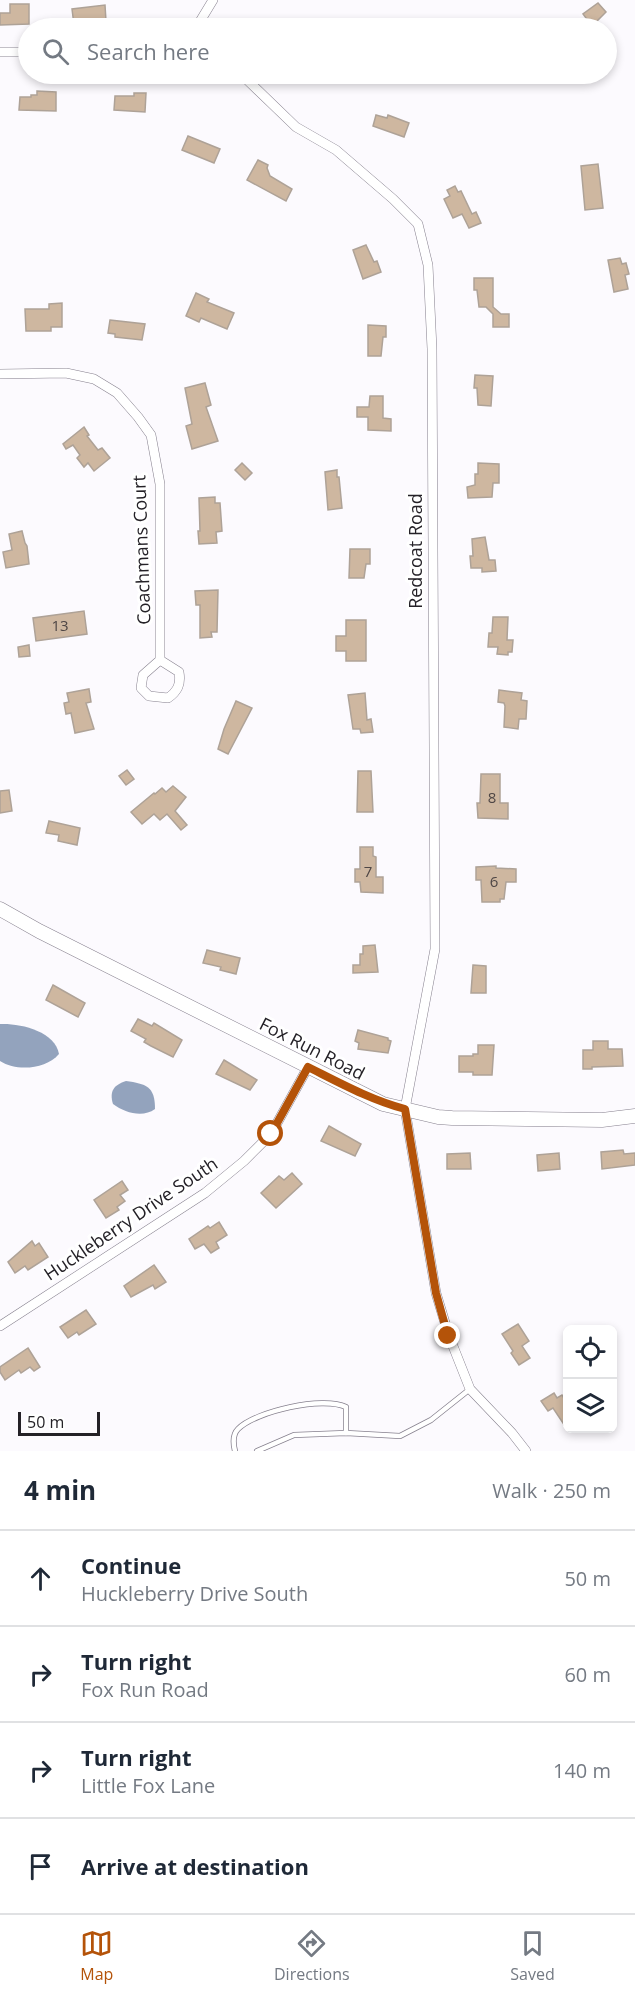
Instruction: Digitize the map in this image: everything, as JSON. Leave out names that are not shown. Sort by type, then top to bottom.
[{"type":"street","points":[[202,18],[213,0]]},
{"type":"street","points":[[0,52],[18,52]]},
{"type":"street","name":"Redcoat Road","points":[[252,84],[297,127],[336,150],[393,198],[418,224],[428,265],[432,349],[435,949],[405,1109]]},
{"type":"street","name":"Coachmans Court","points":[[0,374],[66,373],[94,379],[117,393],[151,435],[160,484],[160,660]]},
{"type":"street","points":[[160,660],[179,672],[179,687],[168,698],[149,696],[141,688],[143,675],[160,660]]},
{"type":"street","name":"Fox Run Road","points":[[0,909],[39,931],[383,1104],[438,1117],[602,1120],[635,1116]]},
{"type":"street","name":"Huckleberry Drive South","points":[[0,1326],[206,1193],[244,1161],[271,1134],[308,1067]]},
{"type":"street","points":[[405,1109],[436,1293],[448,1336],[470,1389],[512,1432],[526,1451]]},
{"type":"lane","points":[[257,1451],[294,1435],[346,1433],[400,1436],[431,1420],[470,1389]]},
{"type":"lane","points":[[235,1451],[233,1440],[237,1430],[246,1424],[280,1410],[314,1402],[338,1403],[346,1407],[346,1433]]},
{"type":"water","points":[[0,1024],[26,1027],[44,1034],[51,1039],[59,1054],[47,1063],[23,1068],[0,1061]]},
{"type":"water","points":[[126,1081],[148,1087],[155,1101],[155,1109],[140,1114],[123,1110],[113,1104],[113,1089]]},
{"type":"building","points":[[598,3],[606,12],[600,18],[586,18],[583,14]]},
{"type":"building","points":[[10,4],[29,4],[29,18],[18,18],[18,24],[0,25],[0,13],[10,13]]},
{"type":"building","points":[[105,5],[106,18],[73,18],[72,9]]},
{"type":"building","points":[[37,91],[56,92],[56,111],[19,110],[20,97],[37,95]]},
{"type":"building","points":[[134,93],[146,93],[145,112],[114,110],[115,96],[134,96]]},
{"type":"building","points":[[376,115],[387,118],[388,115],[409,123],[404,137],[373,126]]},
{"type":"building","points":[[188,136],[220,149],[214,163],[182,150]]},
{"type":"building","points":[[258,160],[268,165],[270,176],[292,189],[286,201],[247,180]]},
{"type":"building","points":[[598,164],[603,208],[585,210],[581,166]]},
{"type":"building","points":[[455,186],[458,192],[461,191],[472,214],[476,212],[481,223],[469,228],[462,214],[453,218],[444,199],[450,196],[447,190]]},
{"type":"building","points":[[366,245],[374,262],[377,261],[381,272],[363,279],[353,250]]},
{"type":"building","points":[[620,258],[622,264],[626,263],[629,274],[625,275],[628,289],[614,292],[608,260]]},
{"type":"building","points":[[474,278],[493,278],[493,307],[501,314],[509,314],[509,327],[493,327],[493,314],[486,307],[479,307],[477,290],[474,290]]},
{"type":"building","points":[[196,293],[209,299],[207,302],[234,313],[227,329],[201,318],[199,322],[186,316]]},
{"type":"building","points":[[62,303],[62,327],[51,327],[51,331],[26,331],[25,309],[49,309],[49,304]]},
{"type":"building","points":[[110,320],[145,324],[142,340],[115,337],[115,334],[108,333]]},
{"type":"building","points":[[368,325],[386,326],[386,337],[383,337],[381,356],[368,356]]},
{"type":"building","points":[[475,375],[493,376],[491,406],[478,405],[477,388],[474,388]]},
{"type":"building","points":[[205,383],[211,405],[206,407],[218,441],[192,449],[186,426],[192,424],[185,388]]},
{"type":"building","points":[[370,396],[383,396],[383,418],[391,419],[391,431],[368,430],[368,417],[357,417],[357,407],[369,407]]},
{"type":"building","points":[[84,427],[89,435],[87,436],[98,450],[102,448],[110,458],[94,471],[88,463],[84,467],[77,458],[80,455],[73,445],[66,449],[63,444]]},
{"type":"building","points":[[242,463],[252,473],[245,480],[235,470]]},
{"type":"building","points":[[478,463],[499,464],[499,483],[493,483],[492,497],[468,498],[467,487],[475,485]]},
{"type":"building","points":[[337,470],[342,508],[328,510],[325,472]]},
{"type":"building","points":[[215,497],[215,503],[220,503],[222,531],[216,532],[217,543],[199,544],[199,498]]},
{"type":"building","points":[[22,531],[29,564],[6,568],[3,552],[12,550],[9,534]]},
{"type":"building","points":[[485,537],[489,560],[495,560],[496,571],[482,572],[482,568],[471,568],[472,539]]},
{"type":"building","points":[[350,549],[370,549],[370,564],[366,564],[364,578],[349,578]]},
{"type":"building","points":[[218,590],[217,632],[211,632],[212,637],[200,638],[200,605],[196,605],[195,591]]},
{"type":"building","points":[[84,611],[87,634],[36,641],[33,618]]},
{"type":"building","points":[[493,617],[508,617],[507,640],[513,640],[512,652],[508,652],[508,655],[497,654],[498,647],[488,647]]},
{"type":"building","points":[[346,620],[366,620],[366,661],[346,661],[346,651],[336,651],[336,636],[346,636]]},
{"type":"building","points":[[29,645],[30,656],[19,657],[18,647]]},
{"type":"building","points":[[89,689],[91,702],[86,703],[94,729],[75,733],[71,713],[66,714],[64,703],[69,702],[67,693]]},
{"type":"building","points":[[499,690],[522,693],[521,700],[527,701],[526,719],[519,719],[518,729],[504,727],[505,706],[504,703],[498,702]]},
{"type":"building","points":[[365,693],[367,720],[371,719],[373,732],[361,733],[360,729],[353,729],[348,695]]},
{"type":"building","points":[[236,701],[252,708],[228,754],[218,749]]},
{"type":"building","points":[[127,770],[134,779],[126,785],[119,776]]},
{"type":"building","points":[[358,771],[371,771],[373,812],[357,812]]},
{"type":"building","points":[[481,774],[500,774],[500,803],[508,803],[508,819],[478,818],[477,803],[480,803]]},
{"type":"building","points":[[173,786],[186,797],[175,811],[187,825],[181,830],[167,814],[160,820],[154,814],[142,824],[131,812],[162,788],[166,792]]},
{"type":"building","points":[[9,790],[12,811],[0,813],[0,791]]},
{"type":"building","points":[[49,821],[80,828],[77,845],[58,841],[59,835],[46,833]]},
{"type":"building","points":[[360,847],[373,847],[373,856],[376,857],[376,877],[383,877],[383,893],[361,892],[360,882],[355,882],[355,869],[360,869]]},
{"type":"building","points":[[496,866],[496,868],[516,869],[516,882],[506,882],[504,899],[500,899],[500,902],[482,902],[481,880],[476,880],[476,867]]},
{"type":"building","points":[[375,945],[378,972],[353,973],[353,965],[360,965],[363,946]]},
{"type":"building","points":[[207,950],[240,958],[236,974],[220,970],[221,967],[203,963]]},
{"type":"building","points":[[473,965],[486,966],[486,993],[471,993]]},
{"type":"building","points":[[53,985],[85,1003],[78,1017],[46,1000]]},
{"type":"building","points":[[138,1019],[152,1026],[154,1023],[182,1040],[173,1057],[144,1042],[146,1039],[131,1031]]},
{"type":"building","points":[[358,1030],[388,1038],[391,1041],[388,1053],[358,1049],[359,1043],[355,1041]]},
{"type":"building","points":[[593,1041],[608,1041],[608,1049],[622,1049],[623,1066],[583,1069],[583,1050],[593,1050]]},
{"type":"building","points":[[478,1045],[494,1045],[492,1075],[459,1072],[459,1056],[478,1054]]},
{"type":"building","points":[[224,1060],[257,1080],[250,1090],[216,1074]]},
{"type":"building","points":[[329,1126],[361,1144],[355,1156],[321,1141]]},
{"type":"building","points":[[623,1150],[624,1154],[635,1153],[635,1165],[602,1169],[601,1152]]},
{"type":"building","points":[[470,1153],[471,1169],[447,1169],[447,1154]]},
{"type":"building","points":[[559,1153],[560,1169],[538,1171],[537,1155]]},
{"type":"building","points":[[292,1173],[302,1184],[276,1208],[261,1193],[279,1176],[284,1180]]},
{"type":"building","points":[[122,1181],[128,1190],[120,1195],[125,1201],[117,1207],[119,1210],[106,1218],[94,1200]]},
{"type":"building","points":[[219,1222],[227,1235],[216,1242],[219,1248],[211,1253],[204,1244],[195,1249],[189,1239],[208,1226],[210,1228]]},
{"type":"building","points":[[32,1241],[35,1246],[39,1243],[48,1257],[28,1270],[25,1266],[15,1273],[8,1262]]},
{"type":"building","points":[[154,1265],[166,1282],[155,1289],[153,1285],[131,1297],[124,1286]]},
{"type":"building","points":[[86,1310],[96,1324],[79,1335],[77,1332],[68,1338],[60,1327]]},
{"type":"building","points":[[518,1324],[529,1341],[522,1346],[530,1358],[519,1365],[502,1334]]},
{"type":"building","points":[[28,1348],[40,1367],[34,1371],[30,1367],[21,1373],[19,1370],[5,1380],[0,1367]]},
{"type":"building","points":[[554,1393],[557,1398],[562,1395],[563,1423],[553,1408],[548,1411],[541,1401]]},
{"type":"route","points":[[271,1134],[308,1067],[383,1104],[405,1109],[436,1293],[448,1336]]}]
